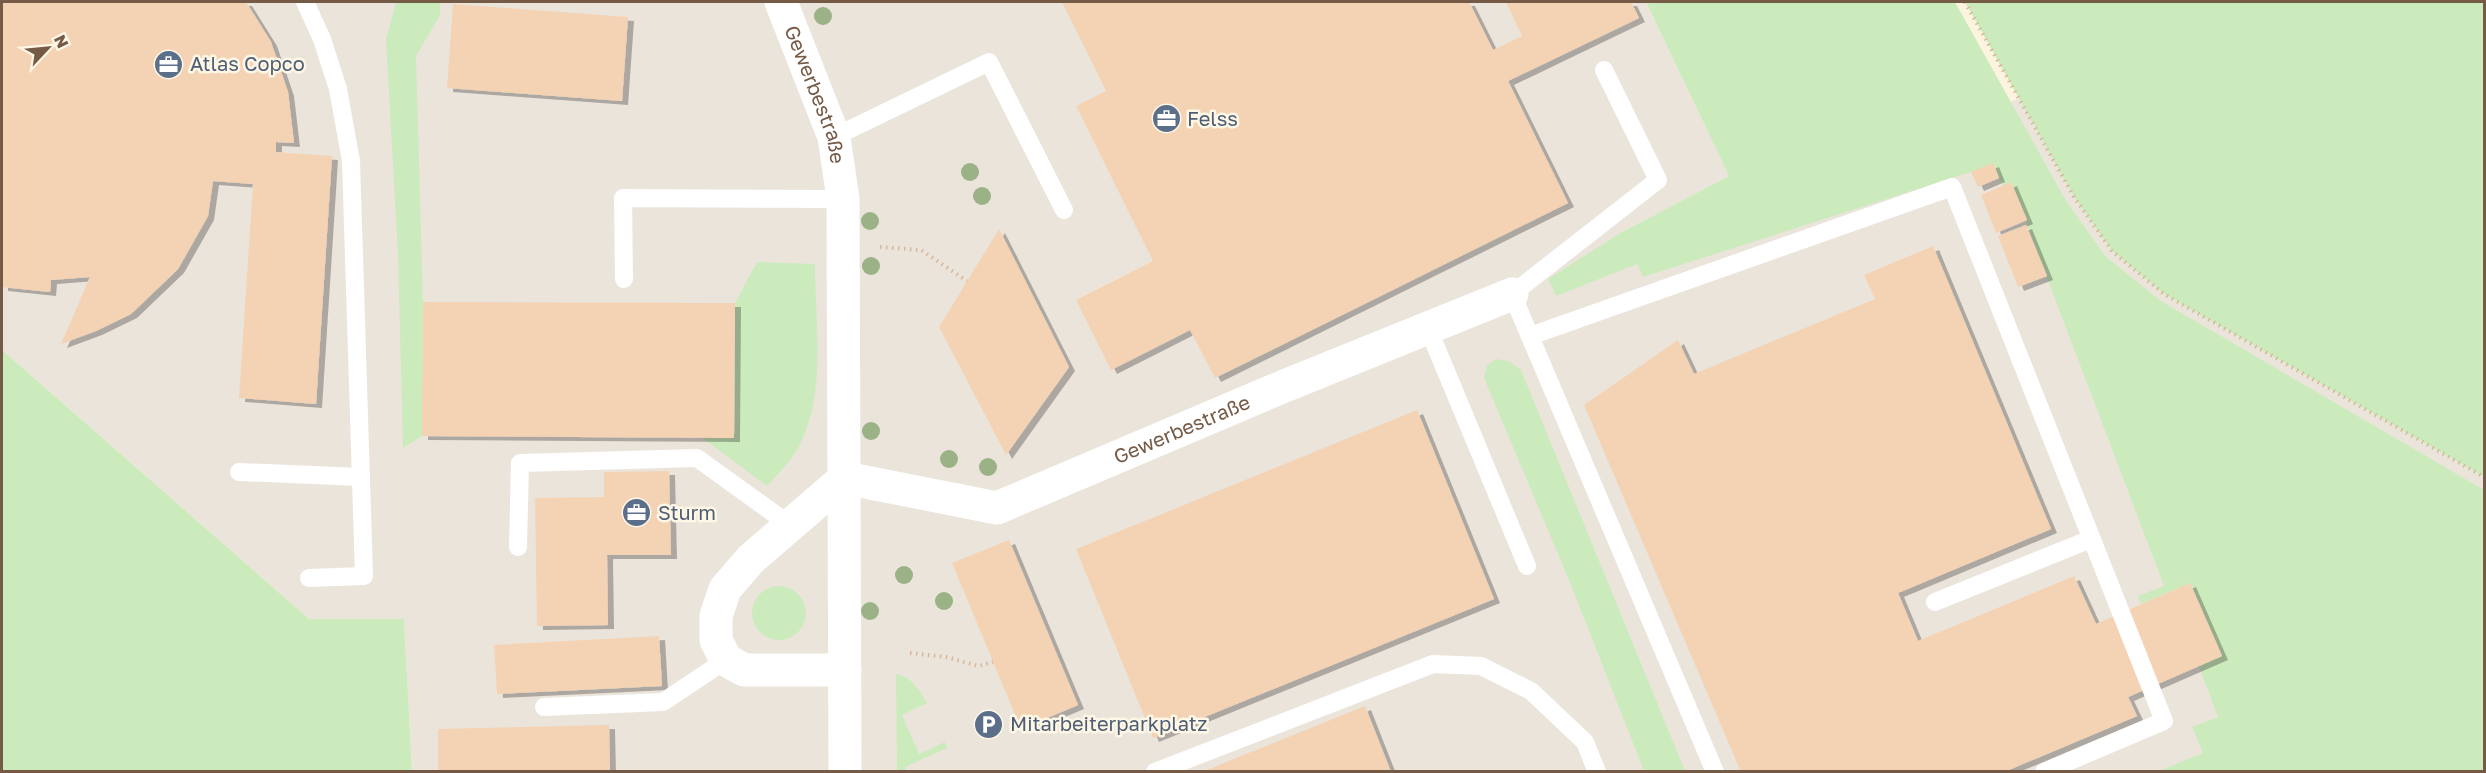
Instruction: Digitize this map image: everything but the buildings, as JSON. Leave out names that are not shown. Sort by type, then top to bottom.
[{"type":"street","name":"Gewerbestraße","points":[[781,2],[834,137],[843,199],[845,771]]},
{"type":"street","name":"Gewerbestraße","points":[[844,478],[997,508],[1512,294]]},
{"type":"street","points":[[844,478],[751,559],[726,589],[716,616],[716,640],[726,660],[744,670],[845,670]]},
{"type":"lane","points":[[304,2],[322,39],[338,89],[351,160],[364,576],[309,578]]},
{"type":"lane","points":[[834,137],[989,62],[1064,210]]},
{"type":"lane","points":[[1604,70],[1658,180],[1512,294],[1716,771]]},
{"type":"lane","points":[[1530,336],[1952,187],[2164,721],[2044,771]]},
{"type":"lane","points":[[624,279],[623,198],[843,199]]},
{"type":"lane","points":[[1428,328],[1527,566]]},
{"type":"lane","points":[[518,547],[520,463],[697,458],[790,525]]},
{"type":"lane","points":[[239,472],[361,477]]},
{"type":"lane","points":[[1935,602],[2091,539]]},
{"type":"lane","points":[[544,707],[663,702],[726,660]]},
{"type":"lane","points":[[1155,771],[1433,664],[1481,666],[1531,691],[1585,742],[1596,771]]},
{"type":"path","points":[[1965,2],[2074,197],[2112,251],[2164,294],[2484,477]]},
{"type":"path","points":[[886,247],[921,250],[967,281]]},
{"type":"path","points":[[910,653],[946,657],[979,666],[993,662]]},
{"type":"shaded area","points":[[2,2],[1646,2],[1729,176],[1622,232],[1752,219],[2019,98],[2074,197],[2112,251],[2164,294],[2484,477],[2484,771],[412,771],[404,619],[309,619],[2,350]]},
{"type":"green space","points":[[396,2],[440,2],[440,15],[416,56],[423,302],[422,436],[403,448],[398,256],[386,39]]},
{"type":"green space","points":[[1646,2],[1955,2],[2065,199],[2105,256],[2161,301],[2484,490],[2484,771],[2159,771],[2203,753],[2192,727],[2218,717],[2198,664],[2222,655],[2190,583],[2141,604],[2138,596],[2164,586],[2011,183],[2003,186],[1999,178],[1971,172],[1643,277],[1637,264],[1556,296],[1548,279],[1622,232],[1729,176]]},
{"type":"green space","points":[[1965,2],[2484,2],[2484,477],[2164,294],[2112,251],[2074,197]]},
{"type":"green space","points":[[757,262],[815,264],[818,357],[813,403],[808,425],[799,446],[767,486],[701,437],[734,437],[735,303]]},
{"type":"green space","points":[[2,350],[309,619],[404,619],[412,771],[2,771]]},
{"type":"green space","points":[[1496,359],[1508,361],[1521,370],[1685,771],[1644,771],[1571,585],[1484,378],[1487,365]]},
{"type":"green space","points":[[779,586],[789,588],[798,594],[804,603],[806,613],[804,623],[798,632],[789,638],[779,640],[769,638],[760,632],[754,623],[752,613],[754,603],[760,594],[769,588]]},
{"type":"green space","points":[[896,674],[911,681],[927,703],[902,715],[919,754],[945,742],[947,748],[905,767],[906,771],[897,771]]},
{"type":"place","name":"Atlas Copco","points":[[169,64]]},
{"type":"place","name":"Felss","points":[[1166,119]]},
{"type":"place","name":"Sturm","points":[[637,513]]},
{"type":"place","name":"Mitarbeiterparkplatz","points":[[989,724]]}]
